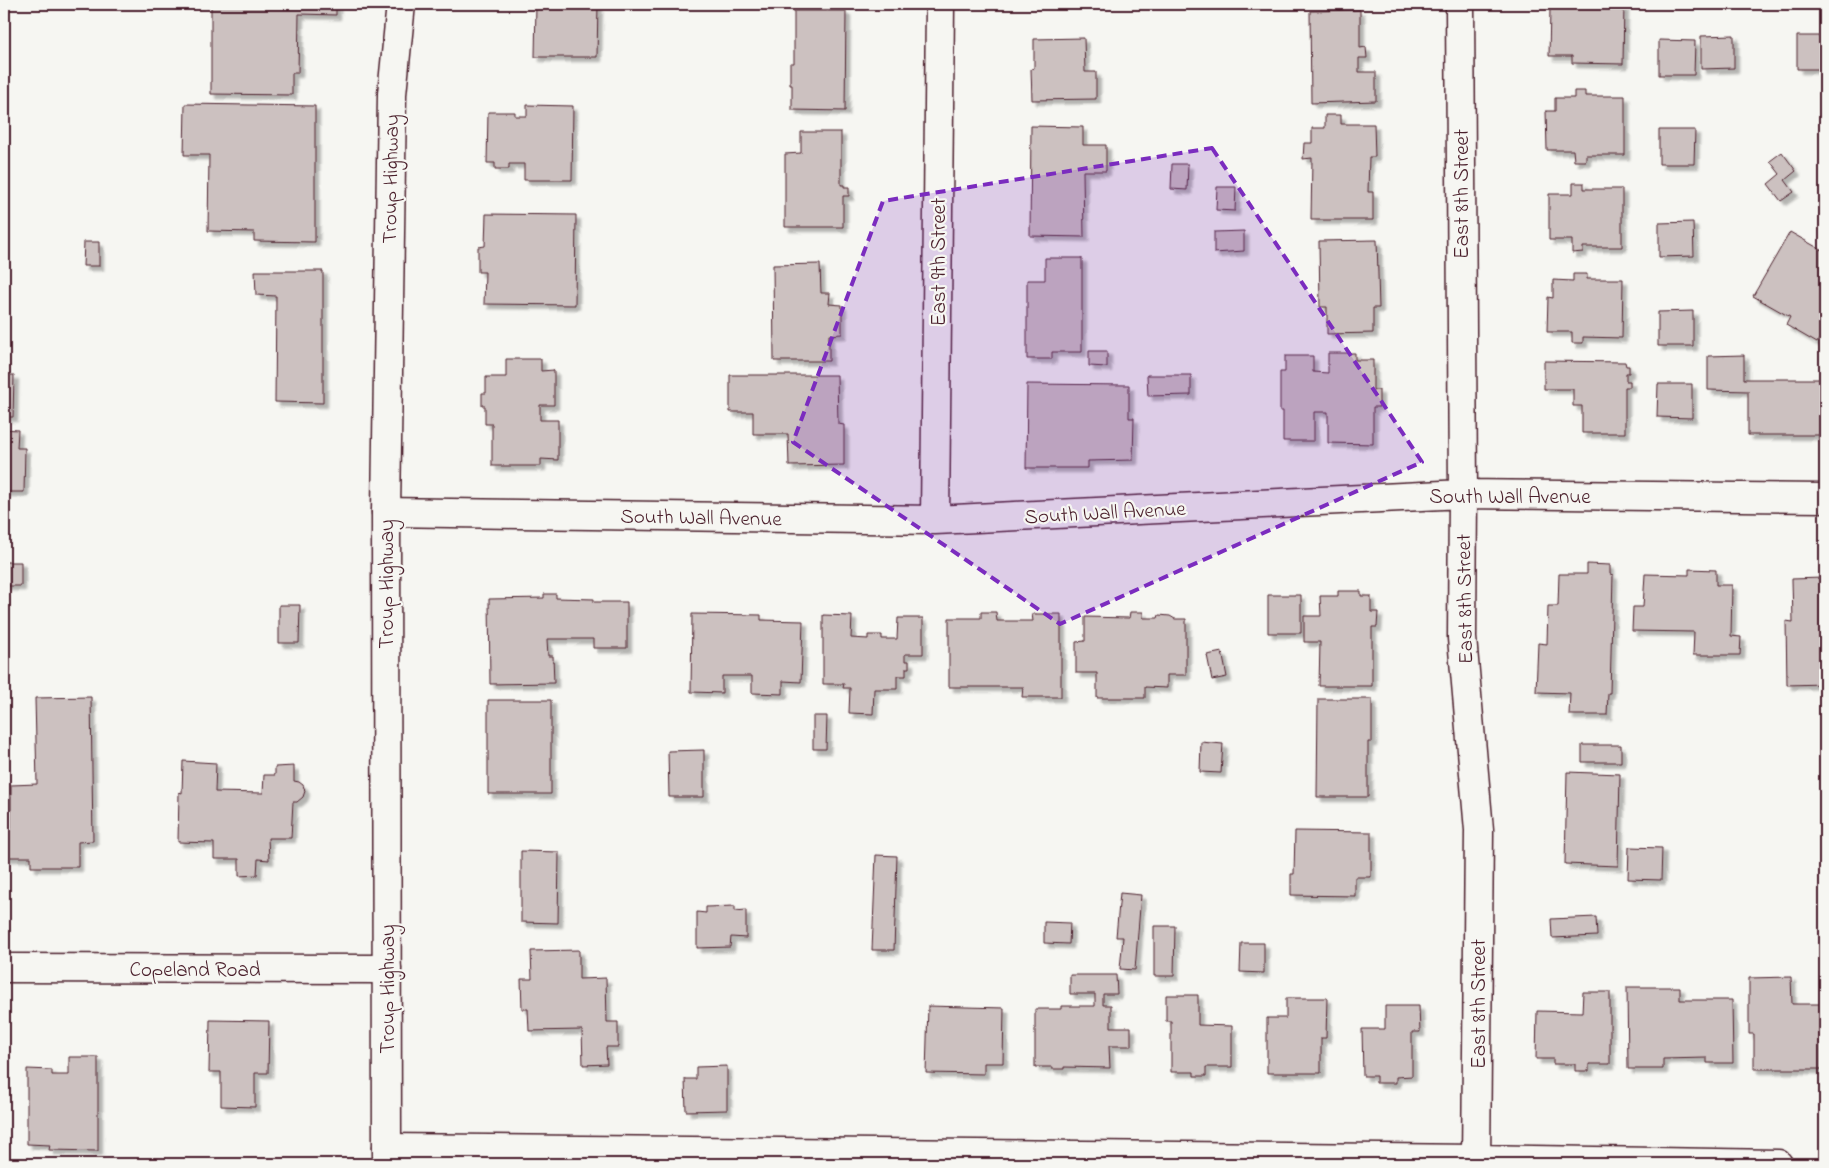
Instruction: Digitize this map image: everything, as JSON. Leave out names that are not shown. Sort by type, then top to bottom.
[{"type":"street","name":"Troup Highway","points":[[387,1156],[386,512],[392,94],[401,4]]},
{"type":"street","name":"East 9th Street","points":[[935,520],[940,4]]},
{"type":"street","name":"East 8th Street","points":[[1460,4],[1462,638],[1479,830],[1476,1161]]},
{"type":"street","name":"South Wall Avenue","points":[[386,512],[935,520],[1463,494],[1825,498]]},
{"type":"street","name":"Copeland Road","points":[[4,968],[387,969]]},
{"type":"street","points":[[387,1156],[1778,1164]]},
{"type":"highlighted area","points":[[1212,148],[1422,462],[1060,624],[793,442],[883,201]]},
{"type":"building","points":[[211,4],[336,4],[336,15],[299,14],[298,73],[292,73],[292,95],[211,94]]},
{"type":"building","points":[[536,4],[598,4],[597,57],[535,57]]},
{"type":"building","points":[[1575,4],[1624,4],[1623,64],[1572,63],[1572,56],[1549,56],[1550,9],[1575,9]]},
{"type":"building","points":[[1360,10],[1360,48],[1366,47],[1367,58],[1359,58],[1359,72],[1376,72],[1376,101],[1311,103],[1310,11]]},
{"type":"building","points":[[794,11],[846,11],[845,111],[792,110],[790,63],[794,63]]},
{"type":"building","points":[[1734,35],[1734,68],[1701,69],[1701,36]]},
{"type":"building","points":[[1797,36],[1825,36],[1825,69],[1797,69]]},
{"type":"building","points":[[1084,38],[1085,72],[1096,72],[1096,99],[1032,100],[1031,69],[1034,68],[1034,39]]},
{"type":"building","points":[[1659,40],[1695,41],[1694,75],[1659,75]]},
{"type":"building","points":[[1574,91],[1585,91],[1585,96],[1625,96],[1625,155],[1586,155],[1586,161],[1574,161],[1573,150],[1547,150],[1546,111],[1555,111],[1555,98],[1574,98]]},
{"type":"building","points":[[185,104],[315,106],[315,242],[254,241],[254,232],[208,231],[209,155],[184,155]]},
{"type":"building","points":[[527,105],[573,106],[572,180],[524,180],[524,164],[509,164],[509,169],[495,169],[495,163],[487,163],[488,112],[515,112],[515,116],[527,116]]},
{"type":"building","points":[[1325,115],[1341,115],[1341,124],[1374,124],[1375,157],[1369,157],[1368,192],[1373,192],[1373,220],[1311,220],[1312,158],[1303,159],[1304,143],[1312,143],[1312,128],[1325,128]]},
{"type":"building","points":[[1031,126],[1083,127],[1083,145],[1106,145],[1106,171],[1083,171],[1084,237],[1030,236]]},
{"type":"building","points":[[1659,130],[1695,130],[1694,164],[1659,164]]},
{"type":"building","points":[[801,132],[841,132],[841,185],[849,187],[849,196],[843,196],[843,227],[785,227],[785,154],[801,153]]},
{"type":"building","points":[[1782,152],[1796,171],[1785,180],[1794,192],[1781,201],[1768,184],[1780,174],[1770,161]]},
{"type":"building","points":[[1172,164],[1188,164],[1187,190],[1171,189]]},
{"type":"building","points":[[1573,183],[1584,183],[1584,189],[1622,189],[1622,247],[1583,247],[1583,252],[1572,253],[1572,240],[1549,240],[1549,194],[1573,194]]},
{"type":"building","points":[[1217,187],[1236,187],[1235,211],[1216,210]]},
{"type":"building","points":[[486,214],[576,215],[575,305],[484,304],[485,272],[478,272],[478,247],[485,246]]},
{"type":"building","points":[[1693,222],[1694,256],[1659,257],[1659,223]]},
{"type":"building","points":[[1244,231],[1244,251],[1214,253],[1214,232]]},
{"type":"building","points":[[1790,232],[1825,252],[1825,299],[1823,303],[1825,305],[1825,329],[1817,343],[1786,325],[1790,317],[1753,296]]},
{"type":"building","points":[[1377,240],[1379,308],[1373,308],[1373,333],[1327,334],[1327,307],[1320,307],[1319,241]]},
{"type":"building","points":[[84,242],[99,242],[99,266],[83,266]]},
{"type":"building","points":[[1045,258],[1082,258],[1082,352],[1052,352],[1052,359],[1027,359],[1027,280],[1045,280]]},
{"type":"building","points":[[820,264],[821,293],[830,293],[829,304],[842,305],[842,334],[829,335],[829,361],[774,361],[773,265]]},
{"type":"building","points":[[255,271],[323,271],[323,403],[275,402],[276,296],[256,295]]},
{"type":"building","points":[[1573,274],[1587,274],[1587,279],[1623,279],[1622,338],[1583,337],[1583,343],[1572,343],[1572,332],[1547,332],[1548,297],[1553,298],[1553,280],[1573,281]]},
{"type":"building","points":[[1693,311],[1693,346],[1658,346],[1658,312]]},
{"type":"building","points":[[1089,351],[1107,351],[1107,367],[1089,366]]},
{"type":"building","points":[[1328,353],[1355,353],[1355,360],[1373,360],[1373,390],[1379,390],[1379,407],[1373,407],[1373,444],[1328,443],[1328,412],[1314,412],[1314,441],[1283,441],[1283,411],[1280,411],[1280,372],[1285,372],[1285,356],[1313,356],[1313,372],[1328,373]]},
{"type":"building","points":[[1744,355],[1744,379],[1825,379],[1825,435],[1748,435],[1748,391],[1708,390],[1708,356]]},
{"type":"building","points":[[506,359],[541,359],[541,371],[554,370],[554,405],[540,405],[540,420],[558,420],[558,460],[541,459],[541,466],[492,466],[492,424],[485,424],[485,406],[482,406],[482,393],[486,393],[486,377],[506,377]]},
{"type":"building","points":[[1544,361],[1625,362],[1626,366],[1629,366],[1629,373],[1626,373],[1626,381],[1630,381],[1630,387],[1625,387],[1625,433],[1582,433],[1582,406],[1573,406],[1573,389],[1544,389]]},
{"type":"building","points":[[4,375],[14,375],[13,417],[4,417]]},
{"type":"building","points":[[730,375],[837,375],[838,424],[844,425],[844,465],[789,466],[788,434],[753,434],[753,412],[730,412]]},
{"type":"building","points":[[1147,375],[1191,375],[1191,395],[1148,396]]},
{"type":"building","points":[[1027,384],[1129,385],[1129,418],[1134,418],[1133,460],[1088,461],[1088,468],[1026,468]]},
{"type":"building","points":[[1658,384],[1692,384],[1692,418],[1657,417]]},
{"type":"building","points":[[4,429],[18,430],[17,448],[25,448],[24,492],[4,492]]},
{"type":"building","points":[[4,562],[21,562],[21,586],[4,586]]},
{"type":"building","points":[[1587,564],[1610,565],[1610,574],[1613,575],[1610,693],[1608,693],[1607,715],[1569,715],[1570,693],[1536,692],[1538,643],[1547,644],[1548,606],[1558,606],[1559,574],[1587,574]]},
{"type":"building","points":[[1689,569],[1716,570],[1716,585],[1732,585],[1731,636],[1741,637],[1740,655],[1693,655],[1694,632],[1632,631],[1633,607],[1643,607],[1645,574],[1689,575]]},
{"type":"building","points":[[1822,578],[1822,596],[1825,596],[1825,684],[1787,685],[1786,621],[1793,622],[1792,579]]},
{"type":"building","points":[[1338,591],[1361,591],[1361,596],[1371,596],[1371,612],[1378,612],[1377,627],[1372,627],[1372,686],[1319,686],[1320,642],[1304,642],[1304,616],[1321,616],[1320,596],[1338,596]]},
{"type":"building","points":[[544,594],[556,594],[556,598],[594,599],[594,602],[627,602],[627,648],[593,648],[593,639],[547,639],[548,656],[553,656],[554,683],[490,684],[489,599],[544,598]]},
{"type":"building","points":[[1268,595],[1301,595],[1301,633],[1268,633]]},
{"type":"building","points":[[279,605],[300,605],[299,643],[279,643]]},
{"type":"building","points":[[981,612],[996,612],[997,621],[1033,621],[1032,614],[1061,614],[1061,697],[1022,697],[1023,687],[949,687],[949,618],[981,618]]},
{"type":"building","points":[[1130,612],[1143,612],[1143,618],[1158,618],[1159,615],[1170,616],[1175,619],[1186,619],[1186,675],[1167,675],[1167,688],[1145,687],[1145,698],[1097,698],[1097,673],[1076,673],[1076,642],[1085,641],[1085,617],[1129,618]]},
{"type":"building","points":[[692,614],[761,615],[761,620],[803,621],[801,682],[783,681],[783,694],[752,693],[752,676],[722,676],[722,693],[691,692]]},
{"type":"building","points":[[823,615],[852,616],[851,638],[868,639],[868,635],[882,635],[882,639],[897,639],[898,618],[923,618],[923,654],[905,654],[905,661],[909,661],[909,668],[906,668],[906,676],[897,676],[897,689],[874,689],[873,714],[849,713],[850,688],[843,688],[844,684],[823,684]]},
{"type":"building","points":[[1222,652],[1227,677],[1212,680],[1207,655]]},
{"type":"building","points":[[91,697],[93,841],[78,842],[78,867],[31,867],[31,857],[5,857],[5,829],[11,829],[11,785],[37,784],[35,698]]},
{"type":"building","points":[[1318,699],[1372,699],[1372,742],[1368,742],[1368,797],[1317,797]]},
{"type":"building","points":[[488,700],[551,700],[551,794],[488,794]]},
{"type":"building","points":[[813,716],[827,716],[826,749],[813,749]]},
{"type":"building","points":[[1201,742],[1223,744],[1221,773],[1200,772]]},
{"type":"building","points":[[1582,745],[1621,745],[1621,762],[1582,762]]},
{"type":"building","points":[[704,750],[704,797],[669,797],[668,751]]},
{"type":"building","points":[[183,761],[216,763],[215,792],[263,793],[264,775],[275,775],[275,767],[294,766],[294,781],[303,785],[305,791],[303,797],[297,802],[293,802],[291,838],[268,838],[269,860],[258,859],[257,875],[239,876],[239,859],[214,859],[214,843],[178,842],[179,792],[182,793]]},
{"type":"building","points":[[1567,772],[1620,774],[1618,866],[1565,864]]},
{"type":"building","points":[[1295,831],[1371,832],[1371,877],[1355,877],[1355,896],[1291,895],[1291,874],[1294,874]]},
{"type":"building","points":[[1629,847],[1662,848],[1661,880],[1628,879]]},
{"type":"building","points":[[521,851],[559,852],[558,923],[521,922]]},
{"type":"building","points":[[876,855],[897,856],[894,950],[872,950]]},
{"type":"building","points":[[1120,893],[1141,895],[1135,970],[1120,969],[1123,937],[1116,937]]},
{"type":"building","points":[[735,906],[735,911],[746,910],[746,938],[731,937],[730,947],[697,948],[697,912],[706,913],[706,907]]},
{"type":"building","points":[[1596,917],[1597,936],[1552,938],[1551,919]]},
{"type":"building","points":[[1044,922],[1070,923],[1069,944],[1044,943]]},
{"type":"building","points":[[1154,926],[1175,926],[1174,976],[1154,976]]},
{"type":"building","points":[[1241,943],[1264,943],[1264,973],[1240,972]]},
{"type":"building","points":[[579,950],[579,979],[606,978],[607,1022],[618,1022],[618,1047],[606,1047],[607,1064],[583,1065],[582,1030],[529,1031],[528,1009],[522,1009],[521,979],[532,979],[531,951]]},
{"type":"building","points":[[1070,975],[1116,975],[1117,994],[1103,994],[1103,1005],[1111,1005],[1111,1027],[1131,1027],[1131,1046],[1109,1046],[1110,1068],[1064,1067],[1064,1069],[1052,1069],[1052,1067],[1035,1067],[1035,1009],[1061,1009],[1061,1006],[1095,1006],[1095,994],[1070,994]]},
{"type":"building","points":[[1791,977],[1792,1004],[1825,1004],[1825,1069],[1754,1069],[1754,1034],[1749,1034],[1749,978]]},
{"type":"building","points":[[1627,987],[1680,987],[1680,1000],[1732,1000],[1733,1063],[1707,1063],[1707,1058],[1663,1059],[1663,1069],[1628,1069]]},
{"type":"building","points":[[1583,992],[1610,992],[1610,1064],[1589,1064],[1589,1071],[1575,1071],[1575,1064],[1553,1064],[1553,1059],[1536,1059],[1537,1011],[1582,1012]]},
{"type":"building","points":[[1166,995],[1198,995],[1198,1025],[1232,1026],[1232,1067],[1206,1067],[1206,1076],[1194,1076],[1194,1072],[1171,1072],[1171,1021],[1166,1021]]},
{"type":"building","points":[[1286,998],[1327,998],[1326,1038],[1321,1038],[1321,1073],[1267,1073],[1267,1018],[1286,1018]]},
{"type":"building","points":[[928,1006],[1004,1008],[1003,1063],[984,1063],[984,1074],[926,1073]]},
{"type":"building","points":[[1385,1006],[1419,1006],[1420,1032],[1412,1032],[1412,1076],[1396,1077],[1396,1083],[1376,1083],[1376,1076],[1363,1076],[1362,1029],[1385,1029]]},
{"type":"building","points":[[210,1020],[269,1021],[268,1073],[255,1073],[255,1107],[221,1106],[221,1072],[209,1072]]},
{"type":"building","points":[[69,1057],[98,1057],[98,1151],[49,1150],[50,1145],[27,1144],[27,1069],[52,1070],[52,1075],[69,1075]]},
{"type":"building","points":[[727,1066],[727,1110],[686,1111],[685,1079],[696,1079],[696,1067]]}]
